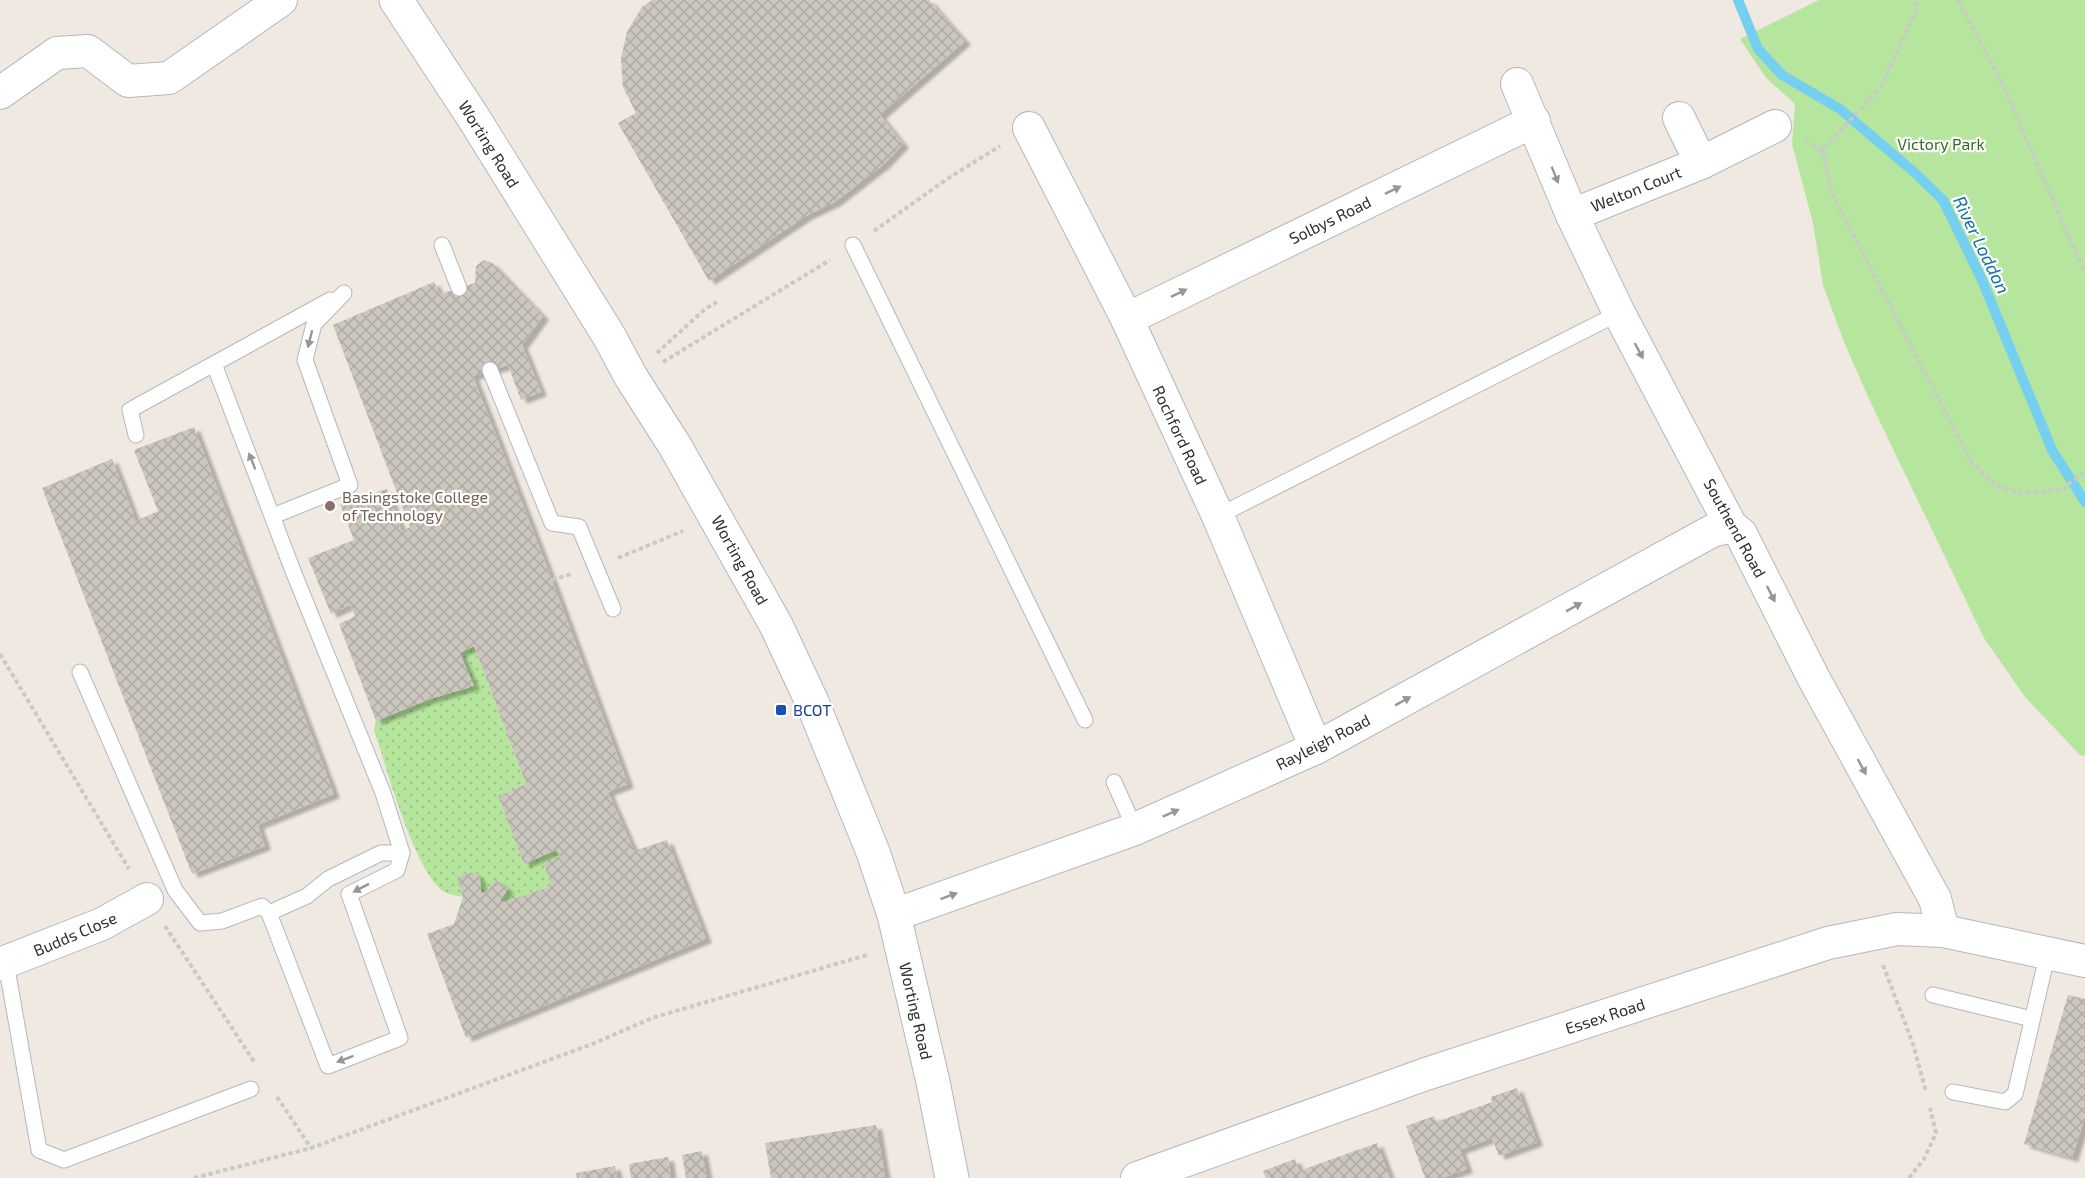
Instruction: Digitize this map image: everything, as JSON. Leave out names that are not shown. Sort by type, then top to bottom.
[{"type":"street","points":[[0,93],[57,53],[88,51],[128,81],[169,78],[281,0]]},
{"type":"street","name":"Worting Road","points":[[396,0],[473,117],[609,336],[675,446],[776,625],[812,702],[873,852],[894,915],[935,1092],[952,1178]]},
{"type":"street","name":"Southend Road","points":[[1517,84],[1572,215],[1619,313],[1731,526],[1741,534],[1813,677],[1935,899],[1943,931]]},
{"type":"street","name":"Welton Court","points":[[1679,118],[1701,163]]},
{"type":"street","name":"Solbys Road","points":[[1127,319],[1534,121]]},
{"type":"street","name":"Welton Court","points":[[1572,215],[1701,163],[1775,126]]},
{"type":"street","name":"Rochford Road","points":[[1029,128],[1127,319],[1218,516],[1316,748]]},
{"type":"street","name":"Rayleigh Road","points":[[894,915],[1135,830],[1316,748],[1712,531],[1731,526]]},
{"type":"street","name":"Budds Close","points":[[3,963],[102,924],[147,900]]},
{"type":"street","name":"Essex Road","points":[[1137,1178],[1426,1074],[1828,942],[1897,929],[1943,931],[2085,961]]},
{"type":"lane","points":[[442,245],[459,288]]},
{"type":"lane","points":[[853,245],[1085,720]]},
{"type":"lane","points":[[136,435],[130,410],[344,293],[314,324],[305,360],[350,485],[273,516]]},
{"type":"lane","points":[[1218,516],[1619,313]]},
{"type":"lane","points":[[80,672],[175,890],[200,923],[222,921],[262,906],[269,913],[328,1066],[400,1038],[349,894],[397,870],[402,853],[382,793],[214,364]]},
{"type":"lane","points":[[490,370],[552,523],[579,527],[613,609]]},
{"type":"lane","points":[[1114,782],[1135,830]]},
{"type":"lane","points":[[269,913],[307,896],[328,879],[381,853],[402,853]]},
{"type":"lane","points":[[1953,1092],[2005,1102],[2015,1094],[2048,952]]},
{"type":"lane","points":[[3,963],[39,1150],[64,1160],[251,1089]]},
{"type":"lane","points":[[1933,995],[2032,1019]]},
{"type":"path","points":[[1841,130],[1882,86],[1916,10],[1917,0]]},
{"type":"path","points":[[1958,0],[2000,79],[2085,273]]},
{"type":"path","points":[[654,367],[853,245],[947,179],[1029,128]]},
{"type":"path","points":[[1822,150],[1832,194],[1972,463],[1995,485],[2019,493],[2064,490],[2067,485],[2085,472]]},
{"type":"path","points":[[654,354],[661,351],[705,309],[717,302]]},
{"type":"path","points":[[621,557],[684,530]]},
{"type":"path","points":[[0,654],[147,900],[255,1064]]},
{"type":"path","points":[[1871,934],[1913,1044],[1936,1133],[1924,1159],[1909,1178]]},
{"type":"path","points":[[194,1178],[311,1148],[595,1043],[652,1018],[868,955]]},
{"type":"path","points":[[274,1092],[311,1148]]},
{"type":"green space","name":"Victory Park","points":[[1819,0],[2085,0],[2085,756],[2080,755],[2025,697],[1984,638],[1869,399],[1844,342],[1823,285],[1813,223],[1792,144],[1795,104],[1766,78],[1740,39]]},
{"type":"green space","points":[[474,646],[526,784],[498,796],[524,863],[556,850],[561,856],[545,863],[551,886],[507,901],[500,901],[508,889],[496,881],[488,891],[481,893],[480,879],[474,872],[463,874],[463,897],[445,892],[434,882],[423,865],[403,818],[374,730],[376,721],[430,699],[473,686],[460,653]]},
{"type":"building","points":[[652,0],[929,0],[965,41],[880,115],[903,144],[884,164],[835,202],[806,216],[709,281],[618,123],[636,113],[623,87],[621,58],[627,32],[642,7]]},
{"type":"building","points":[[484,260],[492,263],[543,316],[522,345],[541,392],[521,400],[508,365],[473,376],[628,784],[608,792],[634,851],[667,840],[706,939],[466,1038],[427,934],[454,924],[463,897],[457,878],[463,874],[474,872],[480,879],[481,893],[488,891],[496,880],[508,889],[500,901],[507,901],[551,886],[544,863],[561,856],[556,850],[524,864],[498,796],[526,784],[474,646],[460,653],[474,686],[430,699],[376,721],[339,624],[355,616],[350,605],[331,614],[308,558],[354,540],[340,504],[387,489],[402,532],[410,527],[333,325],[434,282],[440,294],[475,283],[476,266]]},
{"type":"building","points":[[194,427],[334,794],[258,825],[265,846],[192,874],[42,488],[112,459],[136,521],[158,511],[134,450]]},
{"type":"building","points":[[2068,995],[2085,999],[2085,1116],[2072,1158],[2024,1144]]},
{"type":"building","points":[[1517,1088],[1537,1142],[1499,1156],[1492,1138],[1460,1150],[1467,1169],[1442,1178],[1425,1178],[1406,1126],[1434,1116],[1436,1122],[1492,1102],[1491,1097]]},
{"type":"building","points":[[876,1125],[885,1177],[771,1178],[765,1143]]},
{"type":"building","points":[[1377,1143],[1390,1178],[1266,1178],[1263,1171],[1295,1159],[1299,1171]]},
{"type":"building","points":[[702,1151],[707,1178],[686,1178],[682,1155]]},
{"type":"building","points":[[668,1157],[671,1178],[631,1178],[629,1164]]},
{"type":"building","points":[[615,1166],[617,1178],[577,1178],[576,1173]]},
{"type":"waterway","name":"River Loddon","points":[[1738,0],[1758,49],[1782,75],[1840,109],[1943,200],[1982,280],[2052,450],[2085,502]]},
{"type":"place","name":"Basingstoke College of Technology","points":[[330,506]]},
{"type":"place","name":"BCOT","points":[[781,710]]}]
